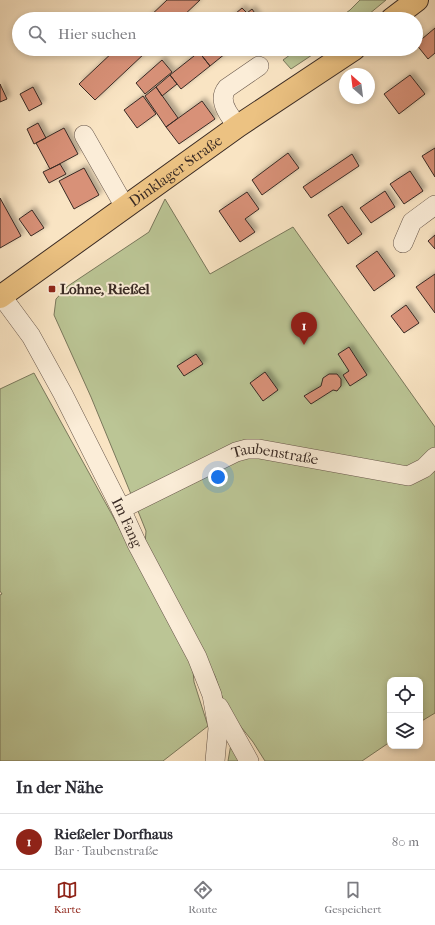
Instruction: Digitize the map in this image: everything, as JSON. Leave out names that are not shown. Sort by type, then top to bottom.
[{"type":"main road","points":[[401,12],[417,0]]},
{"type":"main road","name":"Dinklager Straße","points":[[0,296],[238,126],[343,56]]},
{"type":"street","points":[[238,126],[225,106],[223,99],[224,92],[227,88],[260,66]]},
{"type":"street","points":[[84,135],[125,207]]},
{"type":"street","points":[[403,243],[412,222],[435,206]]},
{"type":"street","name":"Im Fang","points":[[0,296],[31,336],[63,394],[137,544],[196,657],[212,695],[218,728],[215,761]]},
{"type":"street","name":"Taubenstraße","points":[[121,509],[236,452],[247,449],[259,449],[408,476],[424,468],[435,457]]},
{"type":"street","points":[[212,695],[249,761]]},
{"type":"green space","points":[[360,0],[386,0],[371,12],[347,12]]},
{"type":"green space","points":[[288,56],[310,56],[291,69],[283,60]]},
{"type":"green space","points":[[165,199],[210,274],[293,227],[435,427],[435,713],[423,720],[423,677],[387,677],[387,744],[362,761],[265,761],[253,742],[226,708],[215,676],[145,544],[146,531],[91,397],[54,315],[56,299],[68,286],[149,232]]},
{"type":"green space","points":[[34,373],[192,660],[194,682],[208,726],[163,761],[0,761],[0,595],[2,594],[0,591],[0,389]]},
{"type":"green space","points":[[231,744],[241,761],[228,761]]},
{"type":"building","points":[[167,0],[200,0],[187,12],[154,12]]},
{"type":"building","points":[[242,8],[246,12],[237,12]]},
{"type":"building","points":[[435,28],[435,53],[428,59],[423,53],[423,38]]},
{"type":"building","points":[[109,56],[142,56],[95,100],[79,84]]},
{"type":"building","points":[[194,56],[202,56],[210,66],[181,89],[170,75]]},
{"type":"building","points":[[202,56],[222,56],[210,66]]},
{"type":"building","points":[[162,60],[172,72],[145,94],[136,83]]},
{"type":"building","points":[[170,75],[177,84],[162,96],[156,87]]},
{"type":"building","points":[[410,75],[425,94],[399,114],[384,94]]},
{"type":"building","points":[[0,84],[7,99],[0,102]]},
{"type":"building","points":[[33,87],[42,104],[29,111],[20,94]]},
{"type":"building","points":[[156,87],[178,118],[166,127],[145,96]]},
{"type":"building","points":[[143,96],[156,114],[137,128],[124,110]]},
{"type":"building","points":[[202,101],[215,119],[179,144],[166,127]]},
{"type":"building","points":[[38,123],[46,138],[34,144],[27,129]]},
{"type":"building","points":[[64,128],[78,154],[50,169],[36,143]]},
{"type":"building","points":[[435,148],[435,177],[422,156]]},
{"type":"building","points":[[288,153],[299,168],[262,195],[252,180]]},
{"type":"building","points":[[352,154],[359,166],[311,198],[303,187]]},
{"type":"building","points":[[60,164],[66,174],[49,183],[43,172]]},
{"type":"building","points":[[84,168],[99,195],[74,209],[59,181]]},
{"type":"building","points":[[410,171],[423,191],[404,204],[390,184]]},
{"type":"building","points":[[385,191],[395,207],[371,223],[360,208]]},
{"type":"building","points":[[247,192],[259,209],[245,219],[255,232],[240,242],[219,211]]},
{"type":"building","points":[[0,198],[21,236],[0,248]]},
{"type":"building","points":[[342,206],[362,234],[348,244],[328,215]]},
{"type":"building","points":[[32,210],[44,228],[31,236],[19,219]]},
{"type":"building","points":[[435,235],[435,249],[428,241]]},
{"type":"building","points":[[377,251],[395,276],[374,291],[356,266]]},
{"type":"building","points":[[435,274],[435,313],[416,287]]},
{"type":"building","points":[[406,305],[419,323],[404,333],[391,316]]},
{"type":"building","points":[[349,347],[367,375],[350,386],[343,375],[349,371],[338,354]]},
{"type":"building","points":[[196,354],[203,364],[184,376],[177,366]]},
{"type":"building","points":[[265,372],[278,390],[263,401],[250,383]]},
{"type":"building","points":[[329,374],[337,374],[341,379],[341,386],[337,391],[333,390],[311,404],[304,396],[321,386],[323,378]]},
{"type":"place","name":"Lohne, Rießel","points":[[52,289]]},
{"type":"place","name":"Rießeler Dorfhaus","points":[[304,345]]}]
